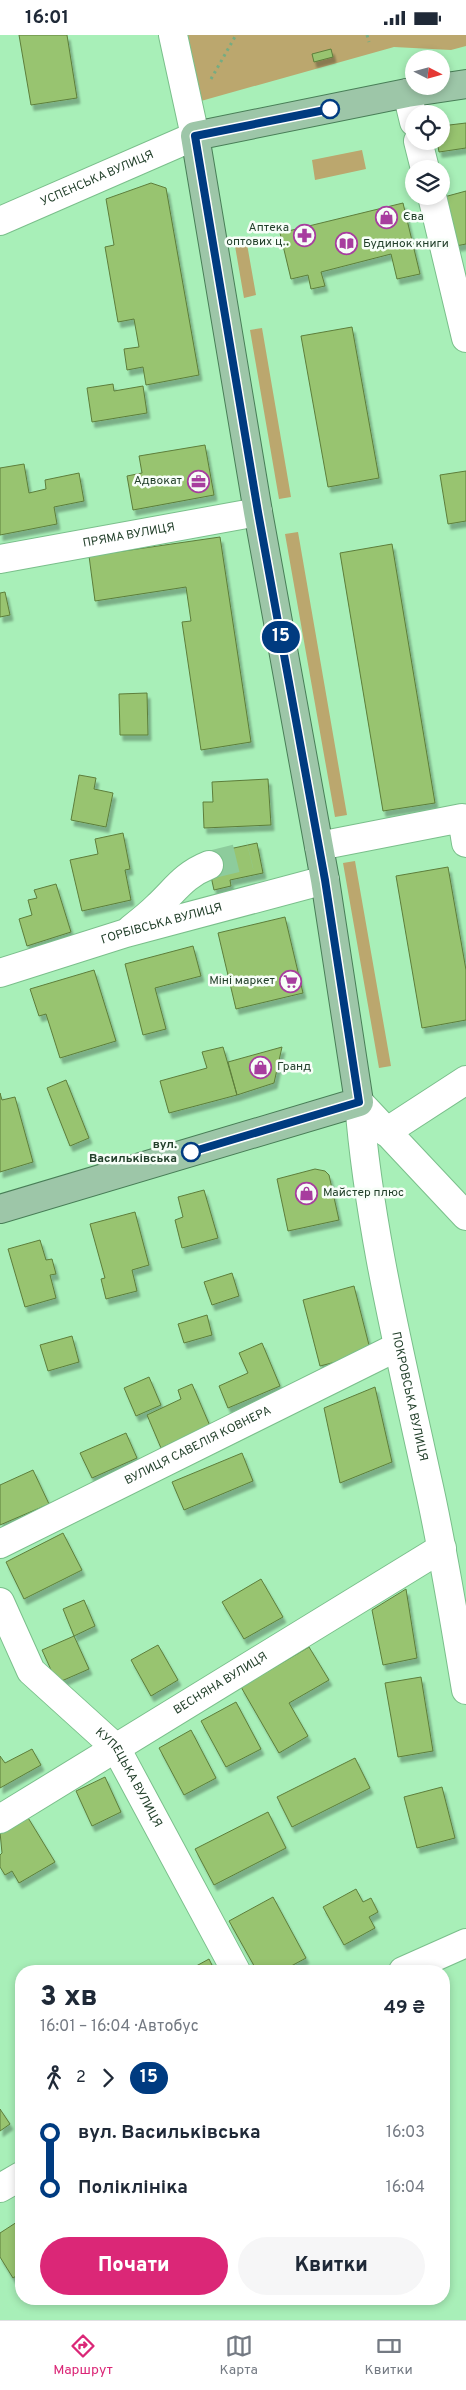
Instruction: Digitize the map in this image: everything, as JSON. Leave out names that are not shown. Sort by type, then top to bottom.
[{"type":"main road","points":[[450,86],[466,84]]},
{"type":"main road","points":[[192,125],[405,93]]},
{"type":"main road","name":"ПОКРОВСЬКА ВУЛИЦЯ","points":[[192,125],[258,512],[325,880],[359,1102]]},
{"type":"main road","points":[[0,1209],[359,1102]]},
{"type":"street","name":"ПОКРОВСЬКА ВУЛИЦЯ","points":[[174,35],[192,125]]},
{"type":"street","name":"УСПЕНСЬКА ВУЛИЦЯ","points":[[0,221],[192,125]]},
{"type":"street","points":[[435,205],[459,275],[466,338]]},
{"type":"street","name":"ПРЯМА ВУЛИЦЯ","points":[[0,559],[258,512]]},
{"type":"street","points":[[318,847],[462,818],[466,843]]},
{"type":"street","points":[[126,933],[157,907],[182,880],[192,872],[209,865]]},
{"type":"street","name":"ГОРБІВСЬКА ВУЛИЦЯ","points":[[0,973],[126,933],[325,880]]},
{"type":"street","points":[[386,1132],[466,1079]]},
{"type":"street","name":"ПОКРОВСЬКА ВУЛИЦЯ","points":[[359,1102],[367,1185],[397,1347],[442,1548],[466,1690]]},
{"type":"street","points":[[359,1102],[466,1216]]},
{"type":"street","name":"ВУЛИЦЯ САВЕЛІЯ КОВНЕРА","points":[[0,1544],[397,1347]]},
{"type":"street","name":"ВЕСНЯНА ВУЛИЦЯ","points":[[0,1819],[442,1548]]},
{"type":"street","name":"КУПЕЦЬКА ВУЛИЦЯ","points":[[0,1602],[31,1671],[116,1747],[233,1965]]},
{"type":"street","points":[[416,1965],[466,1943]]},
{"type":"street","points":[[0,2188],[15,2179]]},
{"type":"path","points":[[192,125],[236,35]]},
{"type":"path","points":[[368,35],[369,42]]},
{"type":"shaded area","points":[[188,35],[466,35],[466,46],[451,50],[394,47],[201,101]]},
{"type":"shaded area","points":[[362,150],[366,169],[315,180],[312,160]]},
{"type":"shaded area","points":[[247,244],[256,295],[244,298],[235,246]]},
{"type":"shaded area","points":[[262,328],[291,497],[279,499],[250,330]]},
{"type":"shaded area","points":[[298,532],[347,815],[335,817],[285,534]]},
{"type":"shaded area","points":[[355,861],[391,1066],[379,1068],[343,863]]},
{"type":"building","points":[[19,35],[67,35],[77,98],[31,105]]},
{"type":"building","points":[[331,49],[333,57],[314,62],[312,54]]},
{"type":"building","points":[[466,123],[466,148],[439,152],[439,150],[450,150],[450,125]]},
{"type":"building","points":[[151,183],[166,188],[199,375],[146,385],[143,367],[127,370],[124,349],[139,347],[134,319],[118,322],[105,247],[114,245],[106,199]]},
{"type":"building","points":[[466,191],[466,244],[456,246],[446,205],[450,205],[450,195]]},
{"type":"building","name":"Будинок книги","points":[[403,203],[420,274],[397,279],[391,254],[321,272],[325,286],[311,289],[308,275],[291,279],[280,233]]},
{"type":"building","points":[[352,327],[379,478],[328,487],[301,336]]},
{"type":"building","points":[[113,384],[114,391],[143,386],[147,413],[92,422],[87,388]]},
{"type":"building","points":[[205,445],[214,495],[133,510],[127,476],[142,473],[139,456]]},
{"type":"building","points":[[24,464],[29,493],[46,489],[45,480],[79,473],[84,501],[54,507],[57,524],[0,535],[0,468]]},
{"type":"building","points":[[466,471],[466,521],[448,524],[440,475]]},
{"type":"building","points":[[220,537],[251,742],[201,750],[182,622],[191,621],[186,587],[95,601],[89,556]]},
{"type":"building","points":[[392,544],[435,803],[383,811],[340,553]]},
{"type":"building","points":[[5,592],[10,615],[0,617],[0,593]]},
{"type":"building","points":[[147,693],[148,735],[120,735],[119,694]]},
{"type":"building","points":[[79,775],[96,778],[94,789],[113,793],[106,827],[71,820]]},
{"type":"building","points":[[268,779],[271,825],[204,828],[203,802],[213,802],[212,782]]},
{"type":"building","points":[[123,833],[130,869],[125,870],[131,900],[82,911],[70,860],[98,854],[95,839]]},
{"type":"building","points":[[257,843],[263,873],[230,880],[231,886],[214,890],[206,854]]},
{"type":"building","points":[[448,867],[466,970],[466,1020],[422,1028],[396,876]]},
{"type":"building","points":[[56,884],[71,932],[27,946],[19,919],[32,915],[28,900],[37,898],[34,890]]},
{"type":"building","points":[[285,917],[303,993],[236,1009],[218,933]]},
{"type":"building","points":[[193,946],[201,976],[155,988],[166,1029],[143,1035],[125,964]]},
{"type":"building","points":[[94,970],[116,1041],[60,1058],[46,1014],[39,1016],[30,989]]},
{"type":"building","points":[[223,1047],[237,1095],[169,1113],[160,1081],[207,1068],[202,1052]]},
{"type":"building","points":[[282,1047],[274,1083],[237,1095],[228,1062]]},
{"type":"building","points":[[66,1080],[89,1138],[70,1146],[47,1088]]},
{"type":"building","points":[[0,1093],[2,1100],[15,1097],[33,1162],[0,1172]]},
{"type":"building","points":[[315,1169],[325,1171],[329,1175],[339,1220],[288,1231],[277,1179]]},
{"type":"building","points":[[204,1190],[218,1238],[182,1248],[175,1220],[183,1217],[178,1197]]},
{"type":"building","points":[[135,1212],[149,1265],[132,1270],[137,1291],[106,1299],[101,1279],[105,1278],[90,1224]]},
{"type":"building","points":[[40,1240],[46,1260],[52,1259],[56,1274],[50,1275],[56,1298],[25,1307],[8,1249]]},
{"type":"building","points":[[232,1273],[239,1296],[212,1305],[204,1282]]},
{"type":"building","points":[[354,1286],[371,1353],[320,1366],[303,1300]]},
{"type":"building","points":[[207,1315],[212,1335],[184,1343],[178,1324]]},
{"type":"building","points":[[72,1336],[79,1362],[48,1371],[40,1345]]},
{"type":"building","points":[[262,1343],[280,1386],[228,1408],[219,1386],[248,1373],[239,1353]]},
{"type":"building","points":[[149,1377],[161,1405],[136,1416],[124,1388]]},
{"type":"building","points":[[192,1384],[210,1426],[161,1448],[147,1415],[181,1399],[178,1390]]},
{"type":"building","points":[[375,1387],[392,1462],[340,1483],[324,1408]]},
{"type":"building","points":[[126,1433],[137,1458],[92,1478],[80,1453]]},
{"type":"building","points":[[242,1453],[253,1481],[184,1510],[172,1482]]},
{"type":"building","points":[[33,1470],[49,1504],[0,1525],[0,1485]]},
{"type":"building","points":[[63,1533],[82,1570],[24,1599],[6,1562]]},
{"type":"building","points":[[261,1579],[283,1617],[244,1639],[222,1602]]},
{"type":"building","points":[[406,1589],[417,1658],[383,1665],[372,1610]]},
{"type":"building","points":[[84,1600],[95,1626],[74,1636],[63,1609]]},
{"type":"building","points":[[74,1636],[89,1669],[57,1683],[42,1650]]},
{"type":"building","points":[[158,1645],[178,1680],[151,1696],[131,1660]]},
{"type":"building","points":[[309,1647],[329,1680],[289,1703],[308,1736],[279,1753],[241,1687]]},
{"type":"building","points":[[421,1677],[433,1751],[398,1757],[385,1683]]},
{"type":"building","points":[[236,1702],[261,1749],[226,1767],[201,1721]]},
{"type":"building","points":[[191,1730],[216,1778],[184,1795],[159,1748]]},
{"type":"building","points":[[32,1749],[41,1765],[0,1788],[0,1756],[5,1763]]},
{"type":"building","points":[[355,1758],[370,1788],[292,1827],[277,1797]]},
{"type":"building","points":[[105,1777],[121,1812],[92,1826],[76,1791]]},
{"type":"building","points":[[442,1787],[455,1838],[417,1848],[404,1797]]},
{"type":"building","points":[[268,1812],[286,1848],[214,1885],[195,1849]]},
{"type":"building","points":[[27,1816],[55,1862],[19,1883],[12,1871],[5,1875],[0,1867],[0,1855],[2,1853],[0,1832]]},
{"type":"building","points":[[356,1889],[363,1902],[371,1898],[378,1912],[369,1917],[375,1928],[344,1945],[323,1907]]},
{"type":"building","points":[[273,1897],[306,1958],[293,1965],[254,1965],[229,1921]]},
{"type":"building","points":[[209,1959],[212,1965],[198,1965]]},
{"type":"building","points":[[0,2109],[10,2124],[0,2131]]},
{"type":"building","points":[[15,2223],[15,2277],[13,2278],[0,2257],[0,2233]]},
{"type":"tunnel","points":[[209,865],[250,855]]},
{"type":"bus line","name":"15","points":[[191,1152],[359,1102],[325,880],[258,512],[195,136],[330,109]]},
{"type":"place","name":"Єва","points":[[387,217]]},
{"type":"place","name":"Аптека оптових ц‥","points":[[305,235]]},
{"type":"place","name":"Будинок книги","points":[[347,244]]},
{"type":"place","name":"Адвокат","points":[[198,481]]},
{"type":"place","name":"Міні маркет","points":[[291,981]]},
{"type":"place","name":"Гранд","points":[[261,1067]]},
{"type":"place","name":"вул. Васильківська","points":[[191,1152]]},
{"type":"place","name":"Майстер плюс","points":[[307,1193]]}]
